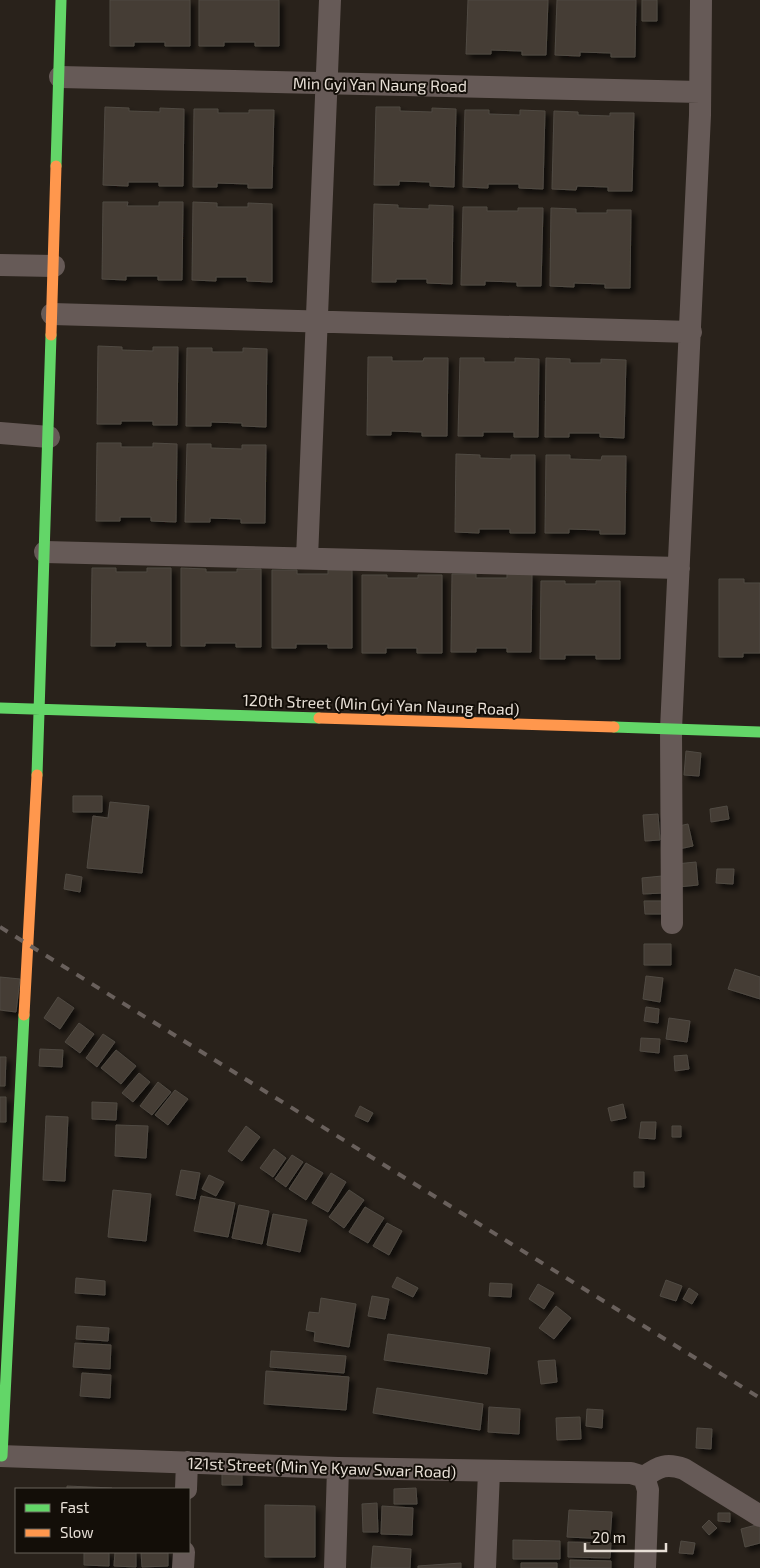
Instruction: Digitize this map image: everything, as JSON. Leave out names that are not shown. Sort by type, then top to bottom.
[{"type":"street","points":[[1,1456],[40,709],[61,0]]},
{"type":"street","points":[[307,558],[330,0]]},
{"type":"street","points":[[672,923],[671,729],[691,332],[700,92],[701,0]]},
{"type":"street","name":"Min Gyi Yan Naung Road","points":[[60,77],[700,92]]},
{"type":"street","points":[[0,265],[54,266]]},
{"type":"street","points":[[52,314],[691,332]]},
{"type":"street","points":[[0,433],[49,437]]},
{"type":"street","points":[[45,552],[679,568]]},
{"type":"street","name":"120th Street (Min Gyi Yan Naung Road)","points":[[0,708],[760,732]]},
{"type":"street","name":"121st Street (Min Ye Kyaw Swar Road)","points":[[1,1456],[338,1468],[631,1473],[644,1477]]},
{"type":"street","points":[[186,1488],[187,1462]]},
{"type":"street","points":[[646,1568],[648,1490],[644,1477],[658,1467],[671,1464],[684,1469],[760,1516]]},
{"type":"street","points":[[335,1568],[338,1468]]},
{"type":"street","points":[[485,1568],[489,1472]]},
{"type":"street","points":[[183,1568],[184,1553]]},
{"type":"building","points":[[110,0],[190,0],[190,46],[165,46],[165,42],[134,42],[134,46],[110,46]]},
{"type":"building","points":[[199,0],[279,0],[279,46],[255,46],[255,42],[224,42],[224,46],[199,46]]},
{"type":"building","points":[[468,0],[548,0],[546,55],[522,55],[522,51],[491,50],[491,54],[466,54]]},
{"type":"building","points":[[557,0],[636,0],[635,57],[611,57],[611,53],[580,52],[580,56],[555,55]]},
{"type":"building","points":[[642,0],[657,0],[657,21],[642,21]]},
{"type":"building","points":[[105,107],[129,108],[129,111],[160,112],[160,108],[184,109],[183,186],[159,186],[159,182],[128,182],[128,186],[103,185]]},
{"type":"building","points":[[376,107],[400,107],[400,111],[432,112],[432,108],[456,109],[454,187],[430,186],[430,182],[399,181],[399,185],[374,185]]},
{"type":"building","points":[[194,109],[218,109],[218,113],[249,113],[249,110],[274,110],[272,188],[248,188],[248,184],[217,183],[217,187],[193,187]]},
{"type":"building","points":[[465,110],[489,110],[489,114],[520,115],[520,110],[545,111],[543,189],[519,188],[519,184],[488,184],[488,188],[463,187]]},
{"type":"building","points":[[554,111],[578,112],[578,115],[610,116],[610,113],[634,113],[632,191],[608,191],[608,187],[577,186],[576,190],[552,189]]},
{"type":"building","points":[[103,202],[128,202],[127,206],[159,206],[159,202],[183,202],[182,280],[158,280],[158,276],[126,276],[126,280],[102,279]]},
{"type":"building","points":[[193,202],[217,203],[217,207],[248,207],[248,203],[272,204],[272,282],[247,281],[247,277],[216,277],[216,281],[192,280]]},
{"type":"building","points":[[374,204],[398,205],[398,208],[429,209],[429,205],[453,206],[452,284],[427,283],[427,279],[396,279],[396,282],[372,282]]},
{"type":"building","points":[[463,207],[487,207],[487,211],[518,211],[518,208],[543,208],[541,286],[517,286],[517,282],[485,281],[485,285],[461,285]]},
{"type":"building","points":[[551,208],[576,209],[576,213],[607,213],[607,210],[631,210],[630,288],[605,288],[605,284],[574,283],[574,287],[550,286]]},
{"type":"building","points":[[98,346],[122,347],[122,350],[153,351],[153,347],[178,347],[177,425],[153,425],[153,421],[121,421],[121,424],[97,424]]},
{"type":"building","points":[[187,348],[212,348],[212,352],[243,352],[243,348],[267,349],[266,427],[242,426],[242,423],[211,422],[211,426],[186,426]]},
{"type":"building","points":[[368,357],[392,357],[392,361],[423,361],[424,358],[448,358],[447,436],[422,436],[422,432],[391,431],[391,435],[367,435]]},
{"type":"building","points":[[460,358],[484,358],[484,362],[515,362],[515,358],[539,359],[538,437],[514,437],[514,432],[483,432],[483,436],[458,436]]},
{"type":"building","points":[[546,358],[570,359],[570,363],[601,363],[601,359],[626,360],[624,438],[600,437],[600,433],[569,433],[569,437],[545,437]]},
{"type":"building","points":[[97,443],[121,443],[121,447],[153,447],[153,443],[177,444],[176,522],[151,521],[151,517],[120,517],[120,521],[96,521]]},
{"type":"building","points":[[187,444],[211,444],[211,448],[242,449],[242,445],[266,445],[265,523],[241,523],[241,519],[210,518],[210,522],[185,522]]},
{"type":"building","points":[[456,454],[480,455],[480,458],[511,459],[511,455],[535,455],[535,533],[510,533],[510,529],[479,529],[479,533],[455,532]]},
{"type":"building","points":[[546,455],[570,455],[570,459],[601,460],[602,456],[626,456],[625,534],[600,534],[600,530],[569,529],[569,533],[545,533]]},
{"type":"building","points":[[92,568],[116,568],[116,572],[147,572],[147,568],[171,568],[171,646],[147,646],[147,642],[115,642],[115,646],[91,646]]},
{"type":"building","points":[[181,568],[206,569],[206,572],[237,572],[237,569],[261,569],[261,647],[236,647],[236,643],[205,643],[205,646],[181,646]]},
{"type":"building","points":[[272,570],[297,570],[297,574],[328,574],[328,570],[352,570],[352,648],[328,648],[328,644],[296,644],[296,648],[272,648]]},
{"type":"building","points":[[452,574],[476,574],[476,578],[507,578],[507,574],[532,574],[531,652],[507,652],[507,648],[476,648],[476,652],[451,652]]},
{"type":"building","points":[[362,575],[387,575],[387,578],[418,578],[418,575],[442,575],[442,653],[417,653],[417,648],[386,648],[386,653],[362,653]]},
{"type":"building","points":[[719,579],[744,579],[744,583],[760,583],[760,653],[743,653],[743,657],[719,657]]},
{"type":"building","points":[[541,581],[565,581],[565,584],[596,584],[596,581],[620,581],[620,659],[596,659],[596,655],[565,655],[565,659],[540,659]]},
{"type":"building","points":[[686,751],[701,753],[699,776],[684,775]]},
{"type":"building","points":[[73,796],[102,796],[102,812],[73,812]]},
{"type":"building","points":[[110,802],[149,806],[142,873],[87,868],[93,816],[108,818]]},
{"type":"building","points":[[727,806],[729,819],[711,822],[710,809]]},
{"type":"building","points":[[658,814],[660,840],[645,841],[643,815]]},
{"type":"building","points":[[688,824],[693,846],[679,849],[674,827]]},
{"type":"building","points":[[696,862],[698,885],[678,887],[676,864]]},
{"type":"building","points":[[717,869],[734,869],[733,884],[716,883]]},
{"type":"building","points":[[66,874],[82,877],[80,892],[64,889]]},
{"type":"building","points":[[662,876],[663,893],[643,894],[642,878]]},
{"type":"building","points":[[644,901],[667,901],[667,914],[645,914]]},
{"type":"building","points":[[644,944],[671,944],[671,965],[644,965]]},
{"type":"building","points":[[735,969],[760,977],[760,999],[728,989]]},
{"type":"building","points":[[646,976],[663,978],[660,1002],[643,999]]},
{"type":"building","points":[[0,977],[20,979],[16,1012],[0,1010]]},
{"type":"building","points":[[58,997],[74,1008],[60,1029],[44,1018]]},
{"type":"building","points":[[646,1007],[659,1009],[658,1023],[644,1021]]},
{"type":"building","points":[[669,1018],[690,1021],[687,1042],[666,1039]]},
{"type":"building","points":[[79,1023],[94,1034],[80,1053],[65,1042]]},
{"type":"building","points":[[103,1034],[115,1042],[97,1067],[86,1058]]},
{"type":"building","points":[[641,1038],[660,1039],[659,1053],[640,1051]]},
{"type":"building","points":[[40,1049],[63,1050],[62,1067],[39,1066]]},
{"type":"building","points":[[116,1050],[136,1066],[121,1084],[101,1068]]},
{"type":"building","points":[[687,1055],[689,1069],[675,1071],[674,1056]]},
{"type":"building","points":[[0,1057],[6,1057],[5,1086],[0,1086]]},
{"type":"building","points":[[139,1073],[150,1082],[133,1102],[122,1093]]},
{"type":"building","points":[[158,1082],[171,1092],[152,1115],[140,1106]]},
{"type":"building","points":[[175,1090],[188,1099],[168,1125],[155,1115]]},
{"type":"building","points":[[0,1097],[6,1097],[6,1122],[0,1122]]},
{"type":"building","points":[[92,1102],[117,1103],[116,1120],[92,1119]]},
{"type":"building","points":[[623,1104],[626,1118],[611,1121],[608,1108]]},
{"type":"building","points":[[360,1106],[373,1113],[368,1122],[355,1116]]},
{"type":"building","points":[[46,1116],[68,1117],[65,1181],[43,1180]]},
{"type":"building","points":[[641,1122],[656,1122],[655,1139],[639,1138]]},
{"type":"building","points":[[116,1125],[148,1126],[146,1158],[115,1156]]},
{"type":"building","points":[[246,1126],[260,1137],[242,1161],[228,1151]]},
{"type":"building","points":[[672,1126],[681,1126],[681,1137],[672,1137]]},
{"type":"building","points":[[274,1149],[286,1158],[273,1177],[260,1168]]},
{"type":"building","points":[[292,1155],[303,1162],[286,1187],[275,1179]]},
{"type":"building","points":[[306,1163],[323,1173],[306,1200],[289,1189]]},
{"type":"building","points":[[181,1170],[200,1173],[195,1199],[176,1195]]},
{"type":"building","points":[[634,1172],[644,1172],[644,1187],[634,1187]]},
{"type":"building","points":[[331,1173],[346,1182],[328,1212],[312,1203]]},
{"type":"building","points":[[209,1175],[224,1182],[216,1196],[202,1189]]},
{"type":"building","points":[[113,1190],[151,1194],[146,1241],[108,1237]]},
{"type":"building","points":[[349,1190],[364,1200],[344,1228],[329,1217]]},
{"type":"building","points":[[201,1196],[235,1203],[228,1237],[194,1231]]},
{"type":"building","points":[[239,1205],[269,1211],[262,1244],[232,1238]]},
{"type":"building","points":[[365,1207],[384,1218],[368,1243],[349,1232]]},
{"type":"building","points":[[273,1214],[307,1220],[300,1252],[267,1245]]},
{"type":"building","points":[[387,1223],[402,1231],[389,1255],[373,1246]]},
{"type":"building","points":[[397,1277],[418,1288],[413,1297],[392,1287]]},
{"type":"building","points":[[76,1278],[105,1281],[105,1295],[75,1293]]},
{"type":"building","points":[[666,1280],[682,1286],[676,1301],[660,1296]]},
{"type":"building","points":[[490,1283],[512,1284],[511,1297],[489,1296]]},
{"type":"building","points":[[538,1284],[554,1293],[544,1309],[529,1299]]},
{"type":"building","points":[[689,1288],[698,1294],[692,1304],[683,1299]]},
{"type":"building","points":[[372,1296],[389,1299],[385,1319],[368,1316]]},
{"type":"building","points":[[321,1298],[356,1304],[349,1347],[314,1341],[315,1332],[306,1330],[309,1312],[319,1313]]},
{"type":"building","points":[[556,1306],[571,1318],[554,1339],[539,1328]]},
{"type":"building","points":[[77,1326],[109,1328],[108,1341],[76,1339]]},
{"type":"building","points":[[388,1334],[490,1348],[487,1374],[384,1360]]},
{"type":"building","points":[[75,1343],[111,1345],[110,1369],[73,1367]]},
{"type":"building","points":[[271,1351],[346,1356],[344,1373],[270,1367]]},
{"type":"building","points":[[555,1360],[557,1382],[541,1384],[538,1361]]},
{"type":"building","points":[[266,1371],[349,1377],[346,1410],[264,1404]]},
{"type":"building","points":[[82,1373],[111,1375],[110,1398],[80,1396]]},
{"type":"building","points":[[377,1388],[483,1404],[480,1430],[373,1413]]},
{"type":"building","points":[[489,1407],[520,1409],[519,1434],[488,1432]]},
{"type":"building","points":[[587,1409],[603,1410],[602,1428],[586,1426]]},
{"type":"building","points":[[580,1417],[581,1439],[557,1440],[556,1418]]},
{"type":"building","points":[[697,1428],[712,1429],[711,1449],[696,1448]]},
{"type":"building","points":[[222,1471],[242,1471],[242,1485],[222,1485]]},
{"type":"building","points":[[67,1486],[112,1488],[67,1488]]},
{"type":"building","points":[[416,1488],[417,1504],[394,1504],[394,1489]]},
{"type":"building","points":[[377,1503],[378,1532],[363,1532],[362,1504]]},
{"type":"building","points":[[265,1505],[315,1506],[315,1557],[265,1557]]},
{"type":"building","points":[[382,1506],[413,1508],[412,1535],[381,1534]]},
{"type":"building","points":[[569,1510],[612,1512],[610,1539],[567,1537]]},
{"type":"building","points":[[718,1513],[730,1513],[730,1522],[718,1521]]},
{"type":"building","points":[[709,1520],[717,1528],[709,1535],[702,1527]]},
{"type":"building","points":[[760,1524],[760,1543],[745,1547],[741,1529]]},
{"type":"building","points":[[513,1540],[560,1541],[560,1559],[513,1559]]},
{"type":"building","points":[[681,1541],[695,1543],[693,1554],[679,1553]]},
{"type":"building","points":[[568,1542],[611,1543],[610,1558],[568,1557]]},
{"type":"building","points":[[373,1546],[411,1549],[410,1568],[371,1568]]},
{"type":"building","points":[[84,1553],[109,1553],[109,1566],[84,1565]]},
{"type":"building","points":[[115,1553],[136,1553],[136,1567],[114,1566]]},
{"type":"building","points":[[141,1553],[168,1553],[168,1566],[142,1567]]},
{"type":"building","points":[[570,1560],[611,1561],[611,1568],[570,1568]]},
{"type":"building","points":[[461,1563],[461,1568],[418,1568],[418,1566]]},
{"type":"building","points":[[521,1563],[557,1563],[557,1568],[521,1568]]},
{"type":"railway","points":[[0,927],[760,1398]]},
{"type":"traffic: fast","points":[[56,166],[61,0]]},
{"type":"traffic: fast","points":[[37,775],[51,335]]},
{"type":"traffic: fast","points":[[0,708],[319,718]]},
{"type":"traffic: fast","points":[[614,727],[760,732]]},
{"type":"traffic: fast","points":[[2,1456],[24,1015]]},
{"type":"traffic: slow","points":[[51,335],[56,166]]},
{"type":"traffic: slow","points":[[319,718],[614,727]]},
{"type":"traffic: slow","points":[[24,1015],[37,775]]}]
